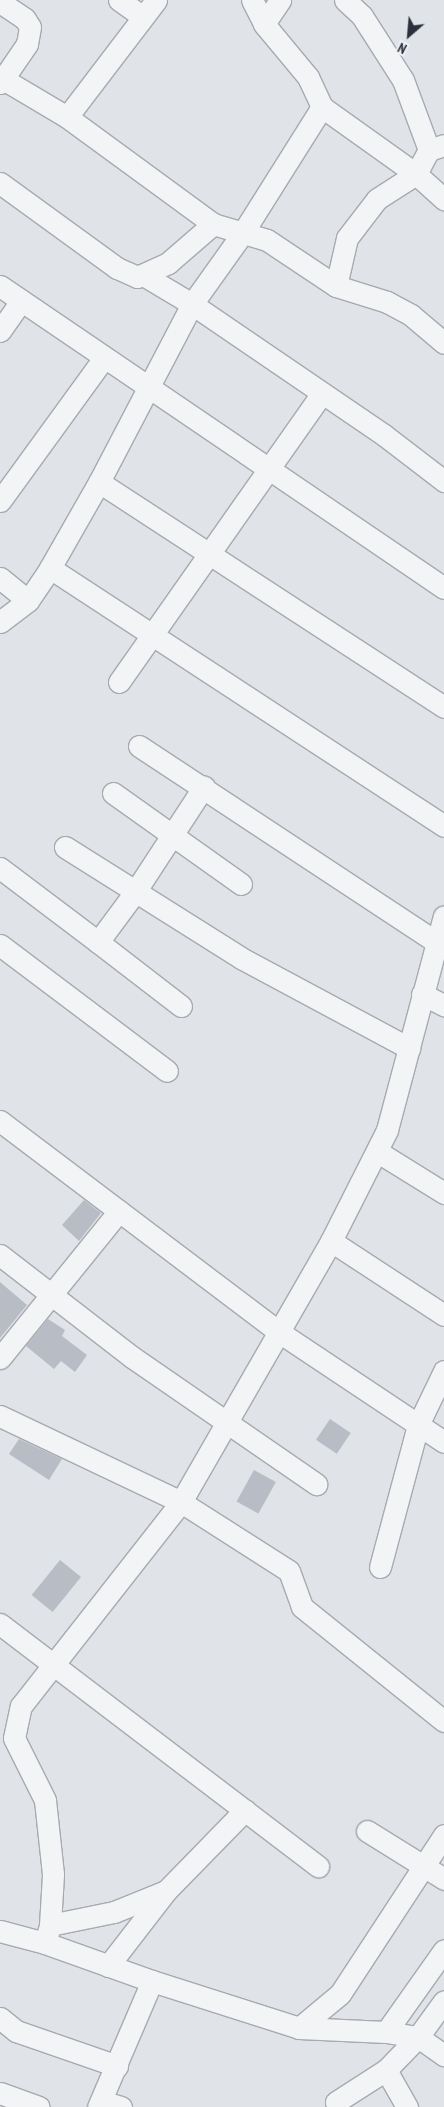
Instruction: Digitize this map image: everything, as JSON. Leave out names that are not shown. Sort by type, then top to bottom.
[{"type":"street","points":[[119,0],[143,17]]},
{"type":"street","points":[[67,117],[156,0]]},
{"type":"street","points":[[252,0],[264,24],[308,77],[322,107],[416,174],[444,198]]},
{"type":"street","points":[[264,24],[280,0]]},
{"type":"street","points":[[336,286],[347,238],[377,200],[416,174],[437,147],[403,80],[362,16],[345,0]]},
{"type":"street","points":[[0,2],[25,19],[30,28],[27,44],[1,81],[67,117],[213,224],[267,240],[336,286],[403,311],[444,343]]},
{"type":"street","points":[[0,622],[28,600],[50,568],[149,390],[192,304],[242,234],[322,107]]},
{"type":"street","points":[[0,183],[117,268],[137,277],[145,276],[168,263],[213,224]]},
{"type":"street","points":[[145,276],[192,304],[322,393],[444,481]]},
{"type":"street","points":[[0,286],[269,472],[444,588]]},
{"type":"street","points":[[0,331],[21,301]]},
{"type":"street","points":[[0,501],[103,359]]},
{"type":"street","points":[[119,682],[269,472],[322,393]]},
{"type":"street","points":[[99,482],[444,707]]},
{"type":"street","points":[[50,568],[444,826]]},
{"type":"street","points":[[0,578],[28,600]]},
{"type":"street","points":[[139,746],[204,786],[436,942]]},
{"type":"street","points":[[98,942],[135,892],[204,786]]},
{"type":"street","points":[[113,793],[242,884]]},
{"type":"street","points":[[65,847],[241,958],[409,1048]]},
{"type":"street","points":[[0,868],[181,1006]]},
{"type":"street","points":[[47,1934],[53,1874],[45,1800],[14,1738],[21,1706],[181,1502],[331,1241],[378,1152],[409,1048],[444,916]]},
{"type":"street","points":[[0,945],[167,1071]]},
{"type":"street","points":[[422,994],[444,1005]]},
{"type":"street","points":[[0,1121],[279,1332],[444,1442]]},
{"type":"street","points":[[378,1152],[444,1193]]},
{"type":"street","points":[[0,1358],[119,1211]]},
{"type":"street","points":[[331,1241],[444,1315]]},
{"type":"street","points":[[0,1255],[51,1296],[227,1423],[316,1484]]},
{"type":"street","points":[[380,1567],[418,1425],[444,1371]]},
{"type":"street","points":[[0,1416],[181,1502],[289,1571],[302,1607],[444,1722]]},
{"type":"street","points":[[0,1624],[54,1663],[318,1866]]},
{"type":"street","points":[[108,1966],[166,1891],[245,1810]]},
{"type":"street","points":[[367,1831],[444,1879]]},
{"type":"street","points":[[300,2028],[340,1994],[444,1835]]},
{"type":"street","points":[[0,1931],[47,1934],[114,1912],[166,1891]]},
{"type":"street","points":[[47,1934],[108,1966],[300,2028],[386,2032],[418,2037],[444,2055]]},
{"type":"street","points":[[386,2032],[442,1957]]},
{"type":"street","points":[[121,2107],[99,2104],[152,1981]]},
{"type":"street","points":[[338,2107],[336,2102],[386,2070],[418,2037],[444,2001]]},
{"type":"street","points":[[0,2018],[16,2031],[117,2066]]},
{"type":"street","points":[[386,2070],[407,2107]]},
{"type":"street","points":[[0,2093],[39,2107]]},
{"type":"building","points":[[84,1200],[101,1213],[79,1241],[62,1225]]},
{"type":"building","points":[[0,1282],[27,1305],[0,1338]]},
{"type":"building","points":[[48,1319],[65,1330],[62,1336],[87,1355],[75,1372],[61,1361],[54,1369],[26,1346]]},
{"type":"building","points":[[330,1419],[351,1433],[337,1454],[316,1440]]},
{"type":"building","points":[[19,1439],[62,1459],[49,1480],[9,1454]]},
{"type":"building","points":[[254,1470],[276,1482],[258,1514],[237,1501]]},
{"type":"building","points":[[60,1560],[81,1577],[53,1612],[32,1595]]}]
